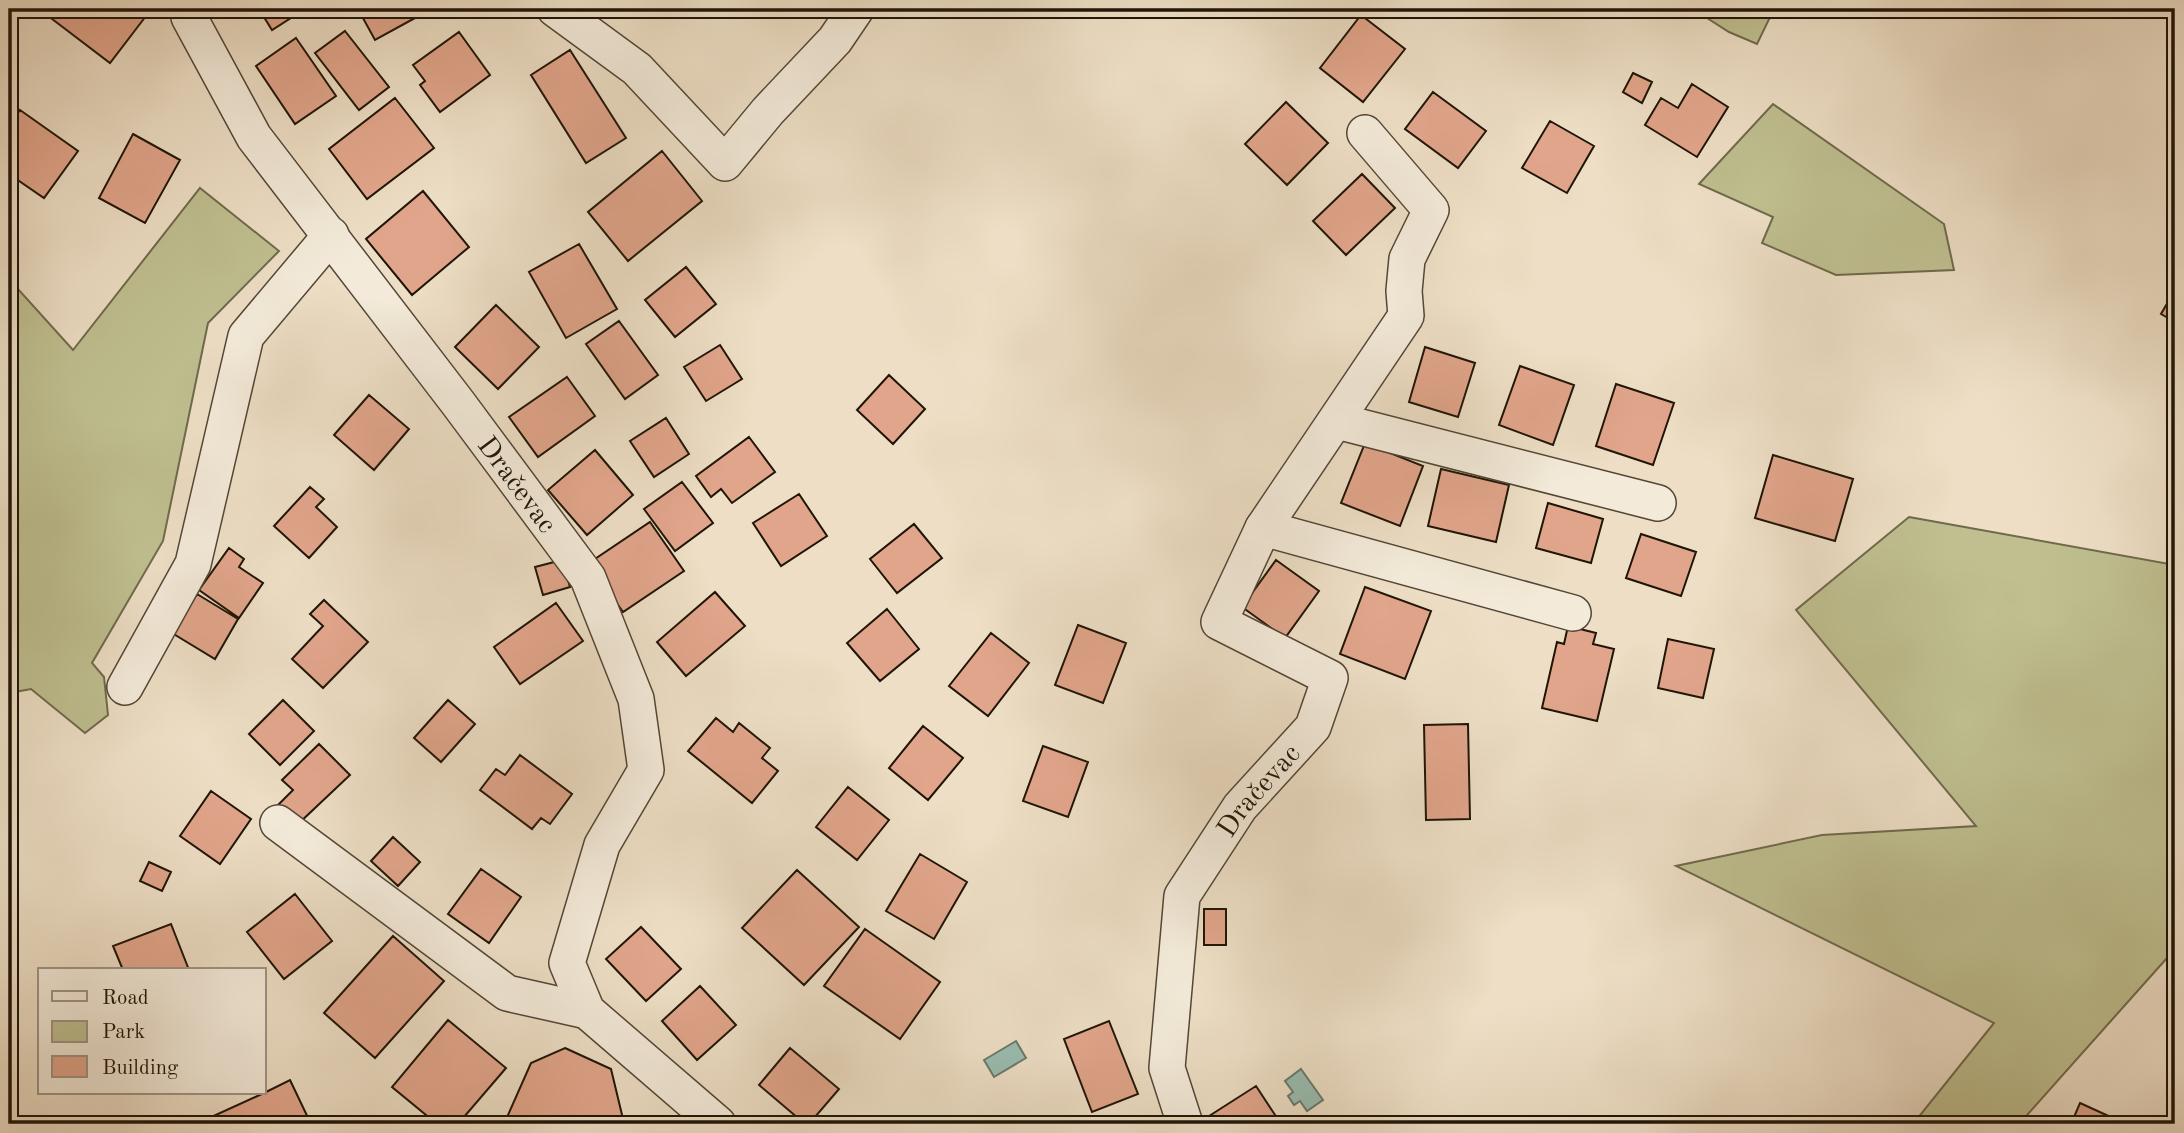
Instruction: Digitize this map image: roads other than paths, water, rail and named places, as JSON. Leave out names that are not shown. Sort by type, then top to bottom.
[{"type":"street","name":"Dračevac","points":[[192,9],[189,17],[254,137],[331,235],[588,578],[636,699],[646,770],[601,845],[567,964],[587,1011],[719,1124]]},
{"type":"street","points":[[555,9],[637,69],[725,163],[768,111],[835,40],[856,9]]},
{"type":"street","name":"Dračevac","points":[[1185,1124],[1167,1068],[1182,895],[1240,807],[1313,727],[1330,678],[1219,622],[1263,528],[1406,316],[1404,291],[1407,259],[1431,210],[1365,133]]},
{"type":"street","points":[[125,687],[193,564],[246,337],[331,235]]},
{"type":"street","points":[[1337,421],[1658,503]]},
{"type":"street","points":[[1263,528],[1573,613]]},
{"type":"street","name":"Dračevac","points":[[278,823],[507,993],[587,1011]]},
{"type":"water","points":[[1016,1041],[1026,1058],[994,1077],[984,1060]]},
{"type":"water","points":[[1301,1069],[1323,1100],[1307,1111],[1300,1101],[1294,1105],[1288,1096],[1293,1092],[1285,1081]]}]
